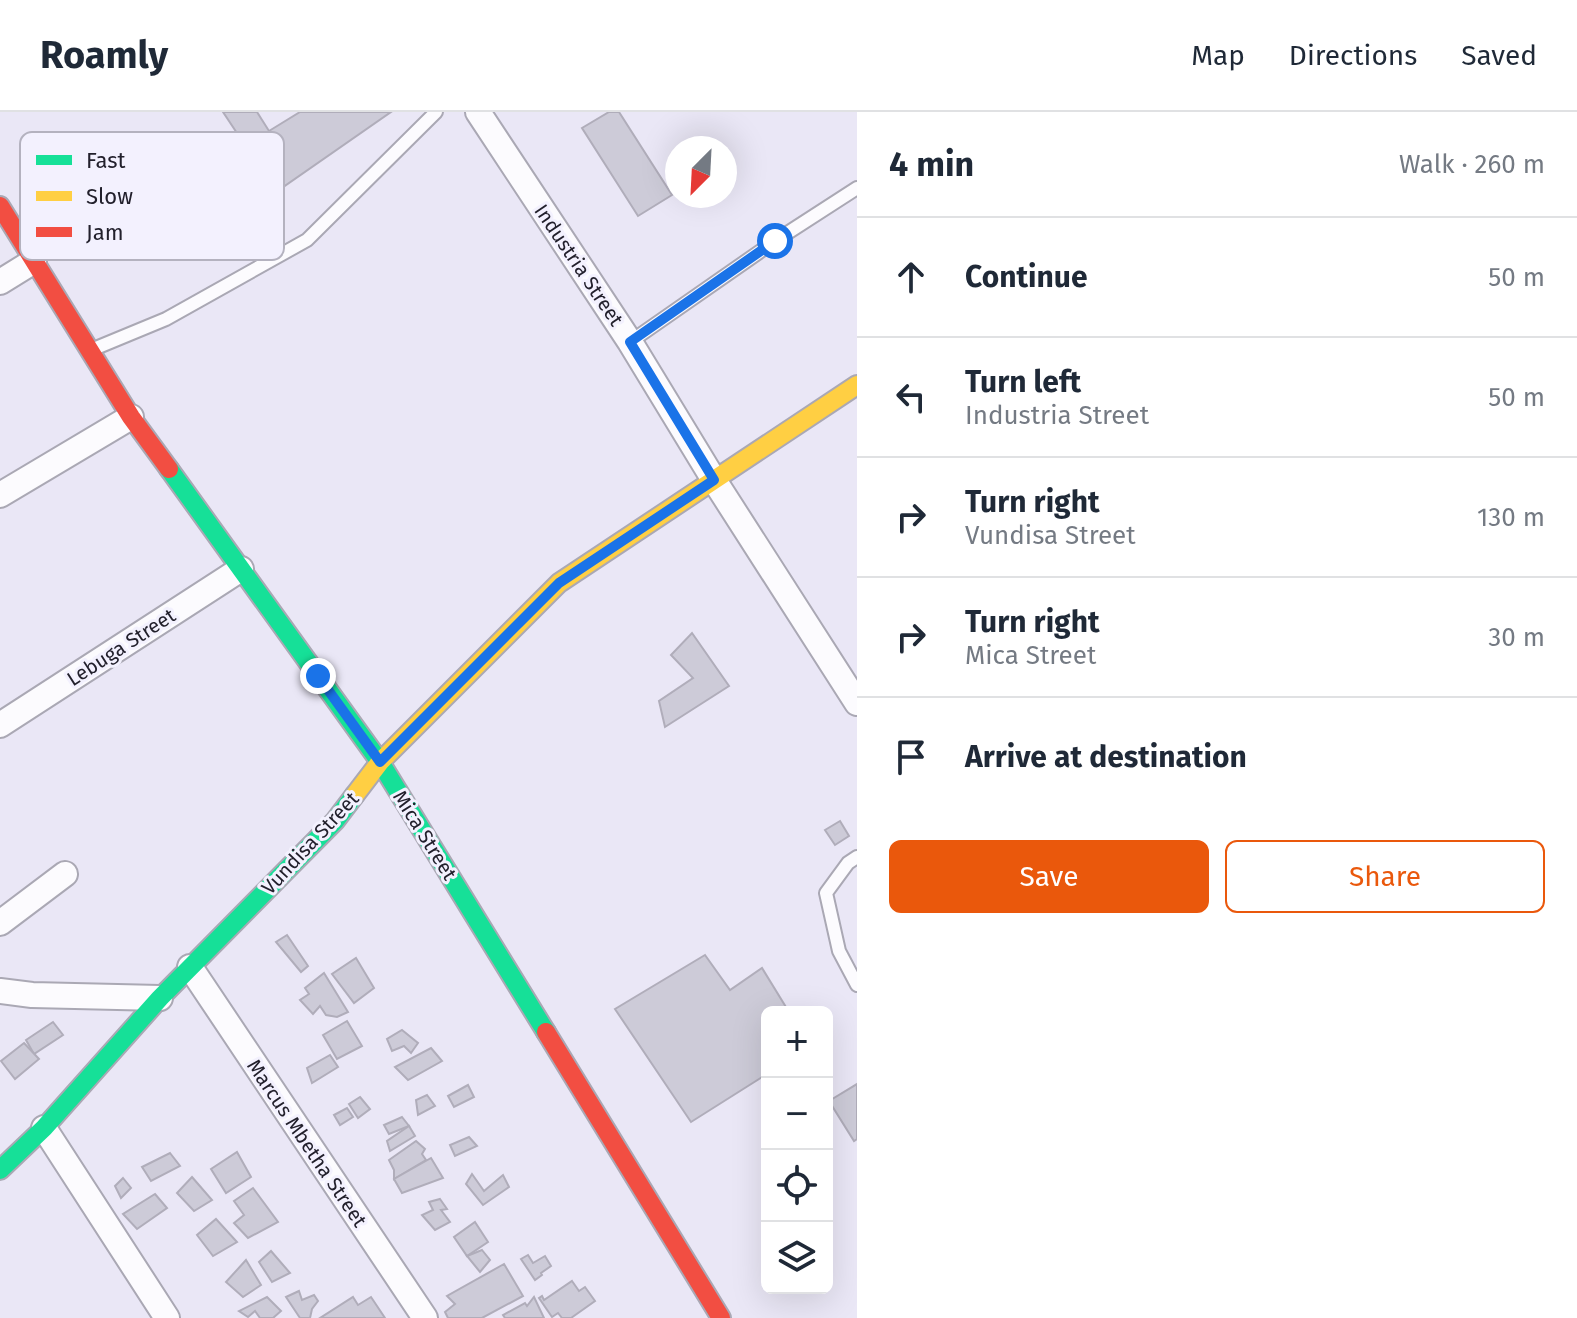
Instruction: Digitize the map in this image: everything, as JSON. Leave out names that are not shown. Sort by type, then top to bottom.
[{"type":"street","name":"Industria Street","points":[[478,112],[630,342],[857,703]]},
{"type":"street","name":"Mica Street","points":[[0,206],[20,238]]},
{"type":"street","name":"Mica Street","points":[[34,261],[131,417],[380,762],[721,1318]]},
{"type":"street","points":[[0,282],[34,261]]},
{"type":"street","name":"Vundisa Street","points":[[0,1170],[44,1128],[160,998],[335,821],[380,762],[559,583],[857,385]]},
{"type":"street","points":[[0,495],[131,417]]},
{"type":"street","name":"Lebuga Street","points":[[0,725],[241,569]]},
{"type":"street","points":[[0,923],[65,874]]},
{"type":"street","name":"Marcus Mbetha Street","points":[[190,967],[425,1318]]},
{"type":"street","points":[[0,991],[32,995],[160,998]]},
{"type":"street","points":[[44,1128],[167,1318]]},
{"type":"lane","points":[[284,253],[307,240],[436,112]]},
{"type":"lane","points":[[630,342],[857,188]]},
{"type":"lane","points":[[90,351],[166,319],[271,260]]},
{"type":"lane","points":[[857,857],[848,863],[826,893],[839,951],[857,985]]},
{"type":"building","points":[[223,112],[257,112],[269,131],[300,112],[391,112],[284,186],[284,132],[236,132]]},
{"type":"building","points":[[609,112],[619,112],[665,184],[665,199],[638,216],[582,128]]},
{"type":"building","points":[[692,633],[729,686],[665,727],[659,701],[693,678],[671,655]]},
{"type":"building","points":[[840,821],[849,836],[835,845],[825,830]]},
{"type":"building","points":[[287,935],[308,966],[301,972],[276,942]]},
{"type":"building","points":[[705,955],[730,990],[762,968],[785,1006],[761,1006],[761,1078],[691,1122],[615,1009]]},
{"type":"building","points":[[356,958],[374,988],[354,1003],[332,974]]},
{"type":"building","points":[[324,973],[348,1012],[337,1017],[326,1015],[320,1006],[313,1014],[300,1000],[309,994],[305,988]]},
{"type":"building","points":[[347,1021],[362,1046],[337,1059],[323,1035]]},
{"type":"building","points":[[53,1022],[63,1035],[34,1054],[26,1040]]},
{"type":"building","points":[[402,1030],[418,1043],[411,1053],[404,1046],[392,1051],[387,1039]]},
{"type":"building","points":[[24,1043],[39,1059],[15,1079],[1,1061]]},
{"type":"building","points":[[431,1048],[442,1061],[408,1080],[395,1067]]},
{"type":"building","points":[[330,1055],[338,1067],[312,1083],[307,1068]]},
{"type":"building","points":[[857,1084],[857,1139],[854,1141],[833,1107],[833,1099]]},
{"type":"building","points":[[468,1085],[474,1097],[454,1107],[448,1096]]},
{"type":"building","points":[[427,1095],[435,1106],[418,1115],[416,1100]]},
{"type":"building","points":[[360,1097],[370,1109],[358,1118],[349,1104]]},
{"type":"building","points":[[347,1108],[353,1117],[340,1125],[334,1115]]},
{"type":"building","points":[[402,1117],[409,1126],[389,1134],[384,1125]]},
{"type":"building","points":[[409,1126],[415,1136],[390,1151],[387,1141]]},
{"type":"building","points":[[469,1137],[477,1146],[455,1156],[450,1145]]},
{"type":"building","points":[[416,1141],[425,1149],[422,1154],[426,1160],[394,1179],[389,1160]]},
{"type":"building","points":[[237,1152],[251,1177],[226,1193],[211,1169]]},
{"type":"building","points":[[170,1153],[180,1166],[151,1181],[142,1167]]},
{"type":"building","points":[[431,1158],[443,1178],[402,1193],[394,1179]]},
{"type":"building","points":[[472,1174],[484,1191],[503,1175],[509,1187],[483,1205],[466,1184]]},
{"type":"building","points":[[192,1177],[212,1200],[194,1211],[177,1193]]},
{"type":"building","points":[[123,1178],[131,1188],[121,1198],[115,1186]]},
{"type":"building","points":[[253,1188],[278,1222],[248,1238],[234,1223],[244,1215],[234,1201]]},
{"type":"building","points":[[155,1194],[167,1208],[137,1229],[123,1214]]},
{"type":"building","points":[[440,1199],[447,1209],[441,1210],[450,1222],[435,1230],[422,1215],[433,1210],[429,1202]]},
{"type":"building","points":[[216,1219],[237,1242],[213,1256],[197,1235]]},
{"type":"building","points":[[475,1222],[488,1242],[467,1256],[454,1237]]},
{"type":"building","points":[[482,1250],[490,1260],[480,1272],[467,1256]]},
{"type":"building","points":[[271,1251],[290,1273],[272,1282],[259,1262]]},
{"type":"building","points":[[528,1255],[533,1263],[545,1256],[551,1266],[535,1280],[521,1259]]},
{"type":"building","points":[[246,1260],[261,1285],[243,1297],[226,1282]]},
{"type":"building","points":[[504,1264],[523,1296],[482,1318],[448,1318],[445,1312],[455,1304],[447,1296]]},
{"type":"building","points":[[572,1281],[579,1291],[585,1287],[595,1301],[571,1318],[562,1318],[558,1313],[552,1317],[539,1298],[542,1296],[544,1300]]},
{"type":"building","points":[[299,1291],[302,1300],[314,1295],[318,1301],[310,1318],[300,1318],[286,1297]]},
{"type":"building","points":[[267,1297],[281,1311],[273,1318],[260,1318],[255,1311],[248,1317],[239,1311]]},
{"type":"building","points":[[353,1297],[358,1305],[371,1297],[385,1318],[320,1318]]},
{"type":"building","points":[[534,1297],[544,1318],[505,1318],[503,1315],[525,1303],[527,1306]]},
{"type":"traffic: fast","points":[[169,469],[380,762],[546,1032]]},
{"type":"traffic: fast","points":[[0,1170],[44,1128],[160,998],[335,821],[354,796]]},
{"type":"traffic: slow","points":[[354,796],[380,762],[559,583],[857,385]]},
{"type":"traffic: jam","points":[[0,206],[20,238]]},
{"type":"traffic: jam","points":[[34,260],[131,417],[169,469]]},
{"type":"traffic: jam","points":[[546,1032],[721,1318]]},
{"type":"route","points":[[318,676],[380,762],[559,583],[714,480],[630,342],[775,241]]}]
